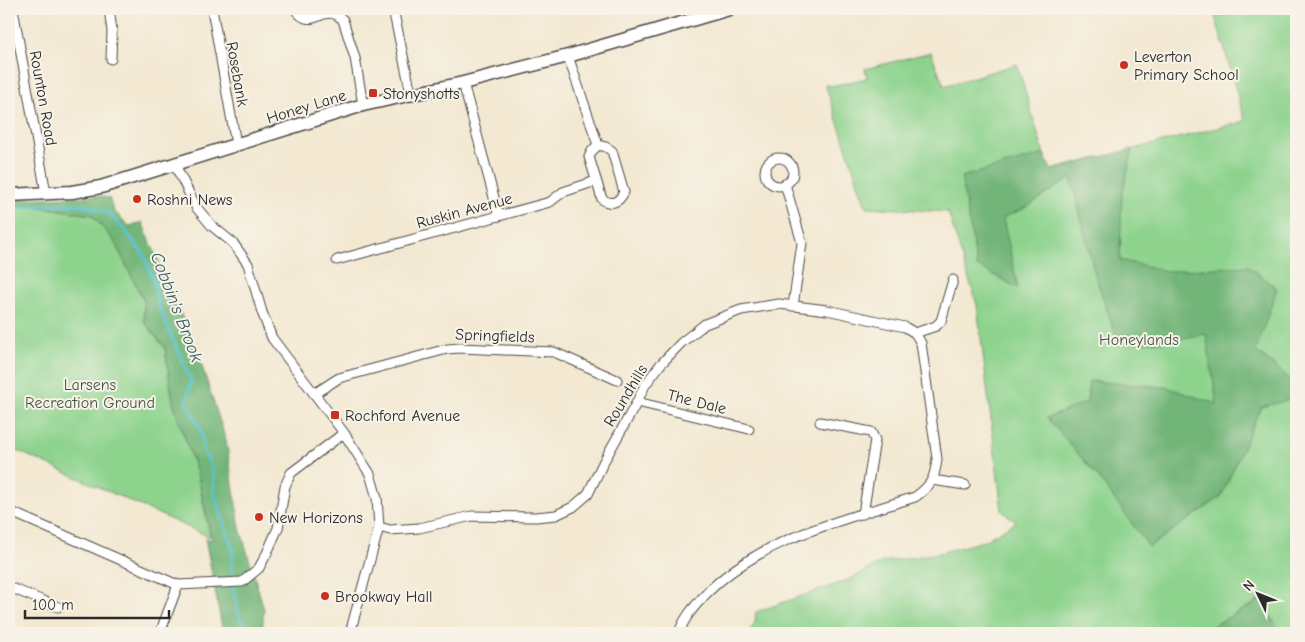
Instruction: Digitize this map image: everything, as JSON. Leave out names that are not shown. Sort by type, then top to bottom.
[{"type":"street","name":"Rounton Road","points":[[13,9],[46,193]]},
{"type":"street","points":[[109,9],[112,31],[111,59]]},
{"type":"street","name":"Rosebank","points":[[212,9],[236,144]]},
{"type":"street","points":[[295,9],[300,16],[305,18],[323,10],[336,11],[343,20],[355,58],[363,105]]},
{"type":"street","points":[[393,9],[411,93]]},
{"type":"street","name":"Honey Lane","points":[[9,195],[72,192],[101,187],[363,105],[463,83],[568,56],[728,9]]},
{"type":"street","points":[[568,56],[598,145]]},
{"type":"street","points":[[463,83],[499,216]]},
{"type":"street","points":[[598,145],[606,146],[612,151],[624,192],[621,198],[614,203],[607,203],[602,199],[589,158],[592,151],[598,145]]},
{"type":"street","points":[[177,164],[178,171],[196,207],[212,226],[233,243],[248,264],[272,338],[344,433],[370,474],[377,498],[379,527],[350,633]]},
{"type":"street","name":"Ruskin Avenue","points":[[337,260],[550,202],[563,192],[596,181]]},
{"type":"street","points":[[785,184],[802,243],[793,306]]},
{"type":"street","points":[[679,633],[688,613],[712,588],[744,562],[777,544],[804,533],[915,497],[927,489],[935,474],[937,459],[921,343],[915,333],[936,326],[941,321],[954,280]]},
{"type":"street","name":"Roundhills","points":[[379,527],[390,530],[419,528],[472,516],[536,517],[556,515],[573,507],[588,494],[637,402],[644,385],[660,366],[681,343],[705,324],[741,310],[779,304],[827,310],[905,327],[915,333]]},
{"type":"street","name":"Springfields","points":[[314,394],[338,378],[447,349],[460,348],[554,352],[617,380]]},
{"type":"street","name":"The Dale","points":[[637,402],[749,429]]},
{"type":"street","points":[[820,422],[871,432],[875,440],[863,514]]},
{"type":"street","points":[[9,512],[178,585],[242,582],[260,568],[268,553],[278,528],[285,486],[291,473],[344,433]]},
{"type":"street","points":[[932,480],[965,486]]},
{"type":"street","points":[[160,633],[178,585]]},
{"type":"street","points":[[9,587],[58,607]]},
{"type":"green space","name":"Honeylands","points":[[1213,9],[1296,9],[1296,624],[1282,633],[1260,600],[1200,633],[749,633],[755,623],[756,612],[848,580],[883,562],[939,553],[984,541],[1016,522],[1002,511],[977,305],[948,212],[866,207],[825,84],[831,86],[867,78],[865,69],[931,52],[944,86],[1017,64],[1044,154],[1051,170],[1245,121]]},
{"type":"green space","points":[[1133,149],[1122,195],[1120,260],[1167,271],[1248,266],[1277,288],[1256,351],[1294,382],[1296,381],[1296,398],[1261,407],[1221,497],[1149,547],[1099,478],[1047,418],[1087,402],[1089,381],[1166,387],[1217,404],[1206,334],[1172,340],[1119,344],[1095,275],[1071,178],[1023,209],[1003,218],[1018,288],[977,266],[961,177],[1044,154],[1051,170]]},
{"type":"green space","points":[[96,196],[109,198],[114,211],[129,226],[142,222],[199,357],[226,440],[240,528],[264,609],[262,633],[223,633],[205,538],[212,540],[198,476],[173,403],[165,347],[144,321],[144,301],[114,241],[92,215],[28,205],[9,210],[9,199]]},
{"type":"green space","name":"Larsens Recreation Ground","points":[[28,205],[92,215],[114,241],[144,301],[144,321],[165,349],[173,403],[198,476],[210,537],[9,447],[9,210]]},
{"type":"green space","points":[[1261,600],[1279,633],[1200,633]]},
{"type":"waterway","name":"Cobbin's Brook","points":[[9,208],[64,204],[84,205],[108,213],[144,255],[154,283],[159,308],[191,380],[187,404],[200,427],[204,451],[213,471],[214,493],[233,550],[232,575],[234,592],[246,633]]},
{"type":"place","name":"Leverton Primary School","points":[[1124,65]]},
{"type":"place","name":"Stonyshotts","points":[[373,93]]},
{"type":"place","name":"Roshni News","points":[[137,199]]},
{"type":"place","name":"Rochford Avenue","points":[[335,415]]},
{"type":"place","name":"New Horizons","points":[[259,517]]},
{"type":"place","name":"Brookway Hall","points":[[325,596]]}]
